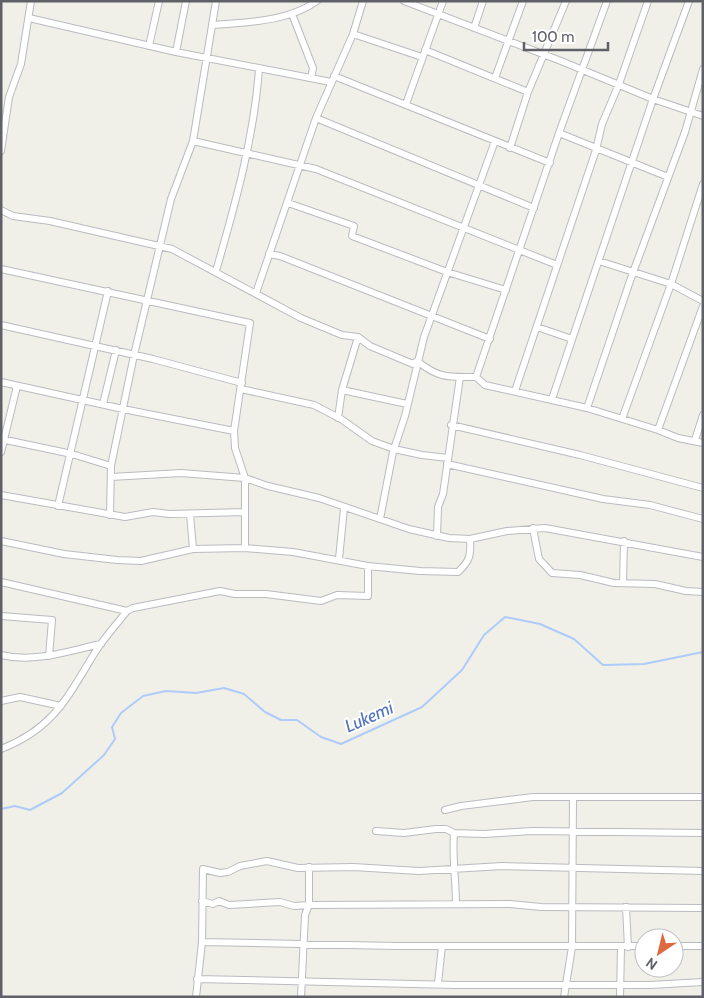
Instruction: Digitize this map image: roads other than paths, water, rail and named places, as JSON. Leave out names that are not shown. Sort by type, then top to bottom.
[{"type":"street","points":[[1,151],[9,97],[21,64],[31,1]]},
{"type":"street","points":[[149,46],[159,1]]},
{"type":"street","points":[[176,52],[186,1]]},
{"type":"street","points":[[110,516],[112,466],[134,355],[148,300],[158,246],[171,199],[193,141],[216,1]]},
{"type":"street","points":[[302,1],[305,10]]},
{"type":"street","points":[[213,25],[292,14],[305,10],[317,1]]},
{"type":"street","points":[[256,293],[316,118],[353,34],[363,1]]},
{"type":"street","points":[[404,1],[543,54],[653,99],[703,116]]},
{"type":"street","points":[[406,104],[443,1]]},
{"type":"street","points":[[474,28],[483,1]]},
{"type":"street","points":[[495,78],[523,1]]},
{"type":"street","points":[[510,148],[528,92],[566,1]]},
{"type":"street","points":[[476,377],[559,133],[607,1]]},
{"type":"street","points":[[514,391],[596,150],[602,124],[619,84],[648,1]]},
{"type":"street","points":[[552,399],[653,99],[689,1]]},
{"type":"street","points":[[292,14],[313,68],[311,78]]},
{"type":"street","points":[[29,18],[259,70],[311,78],[333,79],[406,104],[550,163]]},
{"type":"street","points":[[353,34],[424,54],[495,78],[528,92]]},
{"type":"street","points":[[587,408],[668,177],[703,69]]},
{"type":"street","points":[[216,271],[232,216],[246,154],[256,103],[259,70]]},
{"type":"street","points":[[1,96],[9,97]]},
{"type":"street","points":[[316,118],[534,208]]},
{"type":"street","points":[[559,133],[596,150],[668,177]]},
{"type":"street","points":[[193,141],[246,154],[300,164],[557,264]]},
{"type":"street","points":[[380,519],[394,449],[417,361],[431,317],[465,228],[495,141]]},
{"type":"street","points":[[622,419],[671,284],[703,184]]},
{"type":"street","points":[[288,202],[354,226],[352,236],[447,272],[506,290]]},
{"type":"street","points":[[1,210],[12,216],[50,221],[172,249],[301,318],[342,334],[358,337],[370,346],[413,364],[417,361]]},
{"type":"street","points":[[269,254],[280,256],[490,339]]},
{"type":"street","points":[[599,262],[634,271],[671,284],[703,301]]},
{"type":"street","points":[[1,269],[250,323],[234,431],[234,448],[244,478],[246,512],[245,548]]},
{"type":"street","points":[[58,506],[72,454],[108,291]]},
{"type":"street","points":[[658,430],[703,306]]},
{"type":"street","points":[[1,326],[116,350],[314,405],[338,418],[372,441],[394,449],[603,499],[650,505],[703,519]]},
{"type":"street","points":[[537,327],[572,338]]},
{"type":"street","points":[[338,418],[342,390],[358,337]]},
{"type":"street","points":[[102,404],[116,350]]},
{"type":"street","points":[[417,361],[433,373],[447,377],[476,377],[485,385],[587,408],[678,438],[703,443]]},
{"type":"street","points":[[437,536],[438,507],[443,494],[460,377]]},
{"type":"street","points":[[1,382],[234,431]]},
{"type":"street","points":[[1,452],[2,439],[16,386]]},
{"type":"street","points":[[342,390],[407,404]]},
{"type":"street","points":[[695,440],[703,415]]},
{"type":"street","points":[[452,425],[580,454],[703,488]]},
{"type":"street","points":[[2,439],[72,454],[112,466]]},
{"type":"street","points":[[112,477],[180,473],[244,478],[268,486],[319,498],[344,508],[437,536],[470,538],[533,528],[624,541],[703,557]]},
{"type":"street","points":[[1,495],[110,516],[131,516],[153,512],[190,514],[246,512]]},
{"type":"street","points":[[339,558],[344,508]]},
{"type":"street","points":[[190,514],[193,549]]},
{"type":"street","points":[[533,528],[539,559],[552,573],[580,574],[608,582],[655,584],[686,591],[703,592]]},
{"type":"street","points":[[1,541],[64,554],[117,560],[141,561],[193,549],[245,548],[339,558],[368,566],[420,572],[458,572],[467,564],[471,555],[470,538]]},
{"type":"street","points":[[623,583],[624,541]]},
{"type":"street","points":[[1,582],[127,611],[166,601],[220,591],[299,597],[321,601],[337,595],[368,596],[368,566]]},
{"type":"street","points":[[1,748],[24,739],[53,718],[65,696],[77,684],[101,644],[127,611]]},
{"type":"street","points":[[1,616],[52,620],[49,656]]},
{"type":"street","points":[[1,655],[21,658],[49,656],[101,644]]},
{"type":"street","points":[[1,701],[20,697],[61,706]]},
{"type":"street","points":[[445,810],[461,806],[498,803],[514,798],[703,797]]},
{"type":"street","points":[[564,997],[564,985],[572,947],[573,798]]},
{"type":"street","points":[[376,831],[404,833],[446,829],[454,833],[514,834],[532,831],[573,833],[703,833]]},
{"type":"street","points":[[454,833],[452,856],[456,869],[456,905]]},
{"type":"street","points":[[196,997],[202,942],[203,869],[220,873],[253,863],[267,861],[285,867],[353,867],[418,871],[502,866],[703,871]]},
{"type":"street","points":[[300,997],[305,915],[309,904],[309,867]]},
{"type":"street","points":[[202,901],[213,904],[219,902],[229,905],[280,902],[294,906],[309,904],[703,908]]},
{"type":"street","points":[[626,907],[628,947]]},
{"type":"street","points":[[202,942],[634,947]]},
{"type":"street","points":[[438,984],[442,946]]},
{"type":"street","points":[[684,946],[703,946]]},
{"type":"street","points":[[620,997],[621,947]]},
{"type":"street","points":[[197,979],[564,985],[650,985],[703,982]]},
{"type":"waterway","name":"Lukemi","points":[[1,809],[15,806],[30,810],[62,793],[104,755],[115,739],[112,727],[121,713],[143,696],[166,691],[196,693],[224,688],[244,694],[265,712],[281,720],[297,720],[321,737],[341,744],[422,707],[462,670],[484,635],[505,617],[540,624],[574,639],[603,665],[644,664],[703,652]]}]
